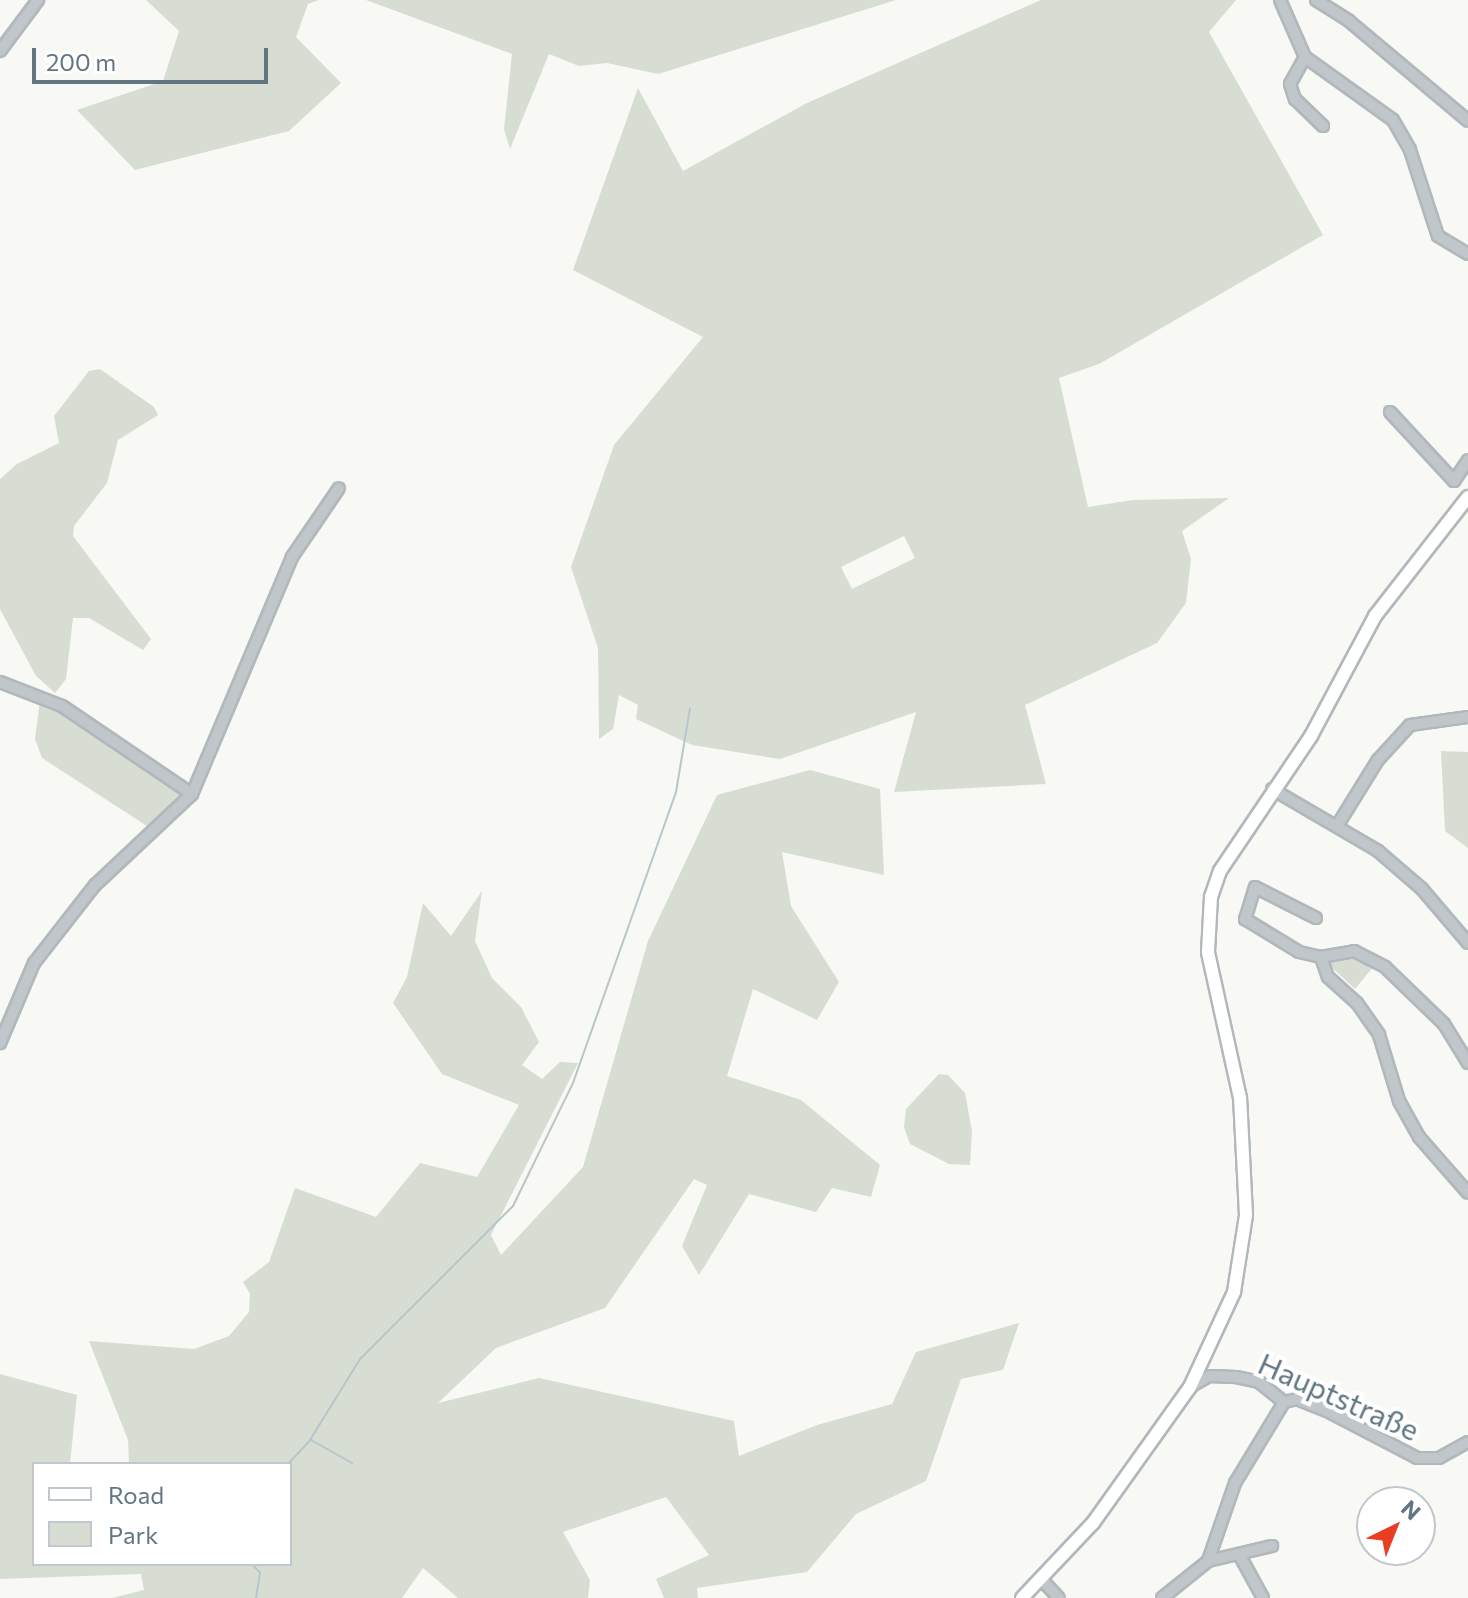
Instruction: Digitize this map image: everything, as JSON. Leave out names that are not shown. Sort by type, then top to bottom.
[{"type":"main road","points":[[1022,1598],[1043,1581],[1093,1523],[1190,1387],[1234,1292],[1246,1215],[1240,1098],[1214,986],[1207,926],[1220,871],[1272,789],[1311,736],[1375,616],[1468,497]]},
{"type":"street","points":[[0,51],[38,0]]},
{"type":"street","points":[[1280,0],[1305,57],[1393,120],[1410,150],[1438,236],[1468,254]]},
{"type":"street","points":[[1316,0],[1349,21],[1468,121]]},
{"type":"street","points":[[1305,57],[1290,84],[1295,99],[1323,126]]},
{"type":"street","points":[[1390,412],[1454,481],[1468,460]]},
{"type":"street","points":[[0,1043],[34,963],[60,929],[95,885],[192,794],[292,557],[339,488]]},
{"type":"street","points":[[0,682],[62,706],[192,794]]},
{"type":"street","points":[[1337,826],[1378,760],[1410,725],[1468,717]]},
{"type":"street","points":[[1272,789],[1378,851],[1422,889],[1468,943]]},
{"type":"street","points":[[1316,918],[1255,887],[1245,919],[1299,952],[1321,957],[1354,951],[1385,967],[1444,1024],[1468,1063]]},
{"type":"street","points":[[1321,957],[1328,977],[1357,1003],[1379,1035],[1399,1101],[1419,1137],[1468,1193]]},
{"type":"street","name":"Hauptstraße","points":[[1190,1387],[1209,1376],[1259,1382],[1284,1402],[1297,1399],[1331,1413],[1417,1458],[1439,1458],[1468,1442]]},
{"type":"street","points":[[1208,1561],[1235,1483],[1284,1402]]},
{"type":"street","points":[[1162,1598],[1208,1561],[1240,1556],[1272,1546]]},
{"type":"street","points":[[1240,1556],[1263,1598]]},
{"type":"street","points":[[1043,1581],[1059,1598]]},
{"type":"green space","points":[[146,0],[319,0],[308,4],[296,37],[341,83],[289,131],[135,170],[77,110],[163,81],[179,31]]},
{"type":"green space","points":[[366,0],[896,0],[658,74],[607,63],[579,66],[549,54],[510,149],[504,129],[512,54]]},
{"type":"green space","points":[[1041,0],[1236,0],[1209,32],[1323,235],[1099,364],[1059,378],[1088,507],[1133,500],[1229,498],[1182,531],[1191,559],[1186,603],[1157,643],[1025,705],[1046,784],[894,792],[916,712],[780,759],[692,745],[636,719],[638,705],[619,695],[613,729],[599,739],[598,648],[571,567],[614,445],[703,337],[573,270],[638,88],[683,171],[807,103]],"holes":[[[904,536],[915,558],[852,589],[841,567]]]},
{"type":"green space","points":[[100,369],[154,407],[158,415],[118,440],[107,483],[74,526],[73,536],[151,639],[143,650],[89,618],[73,618],[66,679],[55,693],[36,676],[0,609],[0,479],[17,464],[59,443],[54,416],[89,371]]},
{"type":"green space","points":[[40,700],[182,792],[180,801],[150,828],[42,758],[35,739]]},
{"type":"green space","points":[[1441,751],[1468,752],[1468,848],[1445,831]]},
{"type":"green space","points":[[810,770],[880,789],[884,875],[782,852],[791,906],[839,982],[817,1020],[753,989],[727,1076],[801,1100],[880,1165],[871,1197],[832,1188],[816,1212],[749,1194],[699,1275],[682,1246],[707,1185],[694,1179],[605,1308],[496,1348],[438,1403],[539,1378],[734,1421],[739,1456],[817,1425],[892,1404],[916,1352],[1019,1323],[1003,1370],[961,1379],[926,1481],[856,1514],[807,1572],[697,1588],[698,1598],[664,1598],[656,1579],[709,1555],[666,1497],[563,1532],[590,1580],[588,1598],[458,1598],[423,1568],[402,1598],[112,1598],[144,1590],[141,1574],[0,1579],[0,1374],[77,1395],[70,1462],[32,1462],[32,1566],[292,1566],[292,1462],[129,1462],[128,1440],[89,1341],[194,1349],[229,1336],[249,1312],[250,1294],[243,1282],[269,1262],[295,1188],[376,1217],[420,1163],[477,1177],[519,1105],[442,1074],[393,1003],[407,977],[423,903],[451,936],[482,891],[475,941],[492,978],[521,1007],[539,1042],[522,1065],[542,1079],[560,1062],[578,1063],[491,1235],[501,1255],[583,1167],[648,941],[717,795]]},
{"type":"green space","points":[[1340,954],[1373,967],[1355,989],[1328,964],[1328,958]]},
{"type":"green space","points":[[939,1074],[948,1075],[965,1093],[972,1131],[970,1165],[949,1164],[910,1144],[904,1127],[906,1109]]},
{"type":"waterway","points":[[290,1462],[310,1440],[360,1359],[513,1206],[573,1083],[676,792],[690,708]]},
{"type":"waterway","points":[[311,1440],[352,1463]]},
{"type":"waterway","points":[[254,1566],[260,1573],[256,1598]]}]
